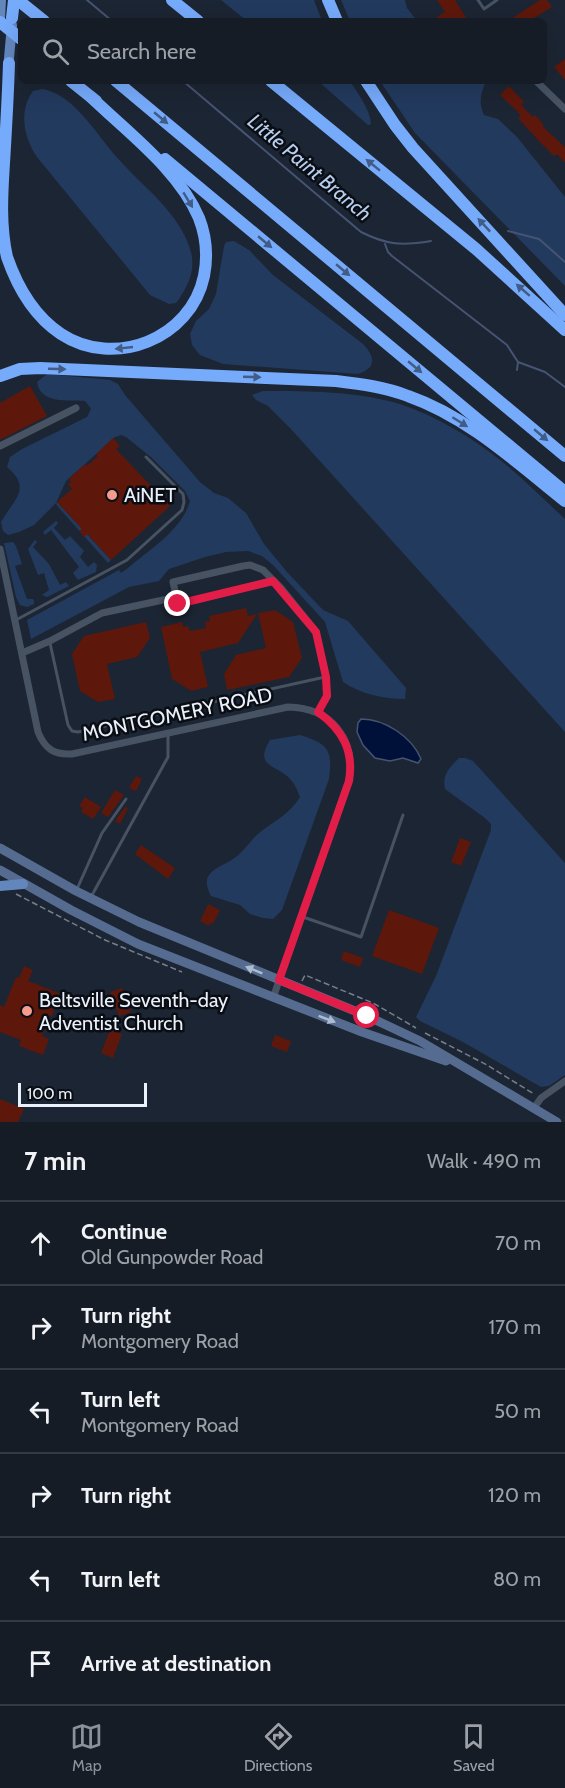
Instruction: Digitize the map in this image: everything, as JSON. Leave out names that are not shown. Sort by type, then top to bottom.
[{"type":"highway","points":[[13,0],[3,21],[18,37]]},
{"type":"highway","points":[[18,0],[40,18]]},
{"type":"highway","points":[[172,0],[194,18]]},
{"type":"highway","points":[[328,0],[336,18]]},
{"type":"highway","points":[[9,63],[1,203],[4,243],[15,276],[28,300],[44,320],[61,334],[80,343],[100,348],[121,349],[142,345],[162,335],[178,323],[192,306],[202,286],[206,264],[205,240],[198,218],[177,182],[91,97]]},
{"type":"highway","points":[[75,84],[565,492]]},
{"type":"highway","points":[[120,84],[565,456]]},
{"type":"highway","points":[[275,84],[476,249],[565,330]]},
{"type":"highway","points":[[368,84],[376,99],[407,140],[565,315]]},
{"type":"highway","points":[[0,376],[20,369],[40,368],[336,381],[383,388],[428,404],[458,420],[485,438],[565,501]]},
{"type":"main road","points":[[0,138],[9,63],[1,0]]},
{"type":"main road","points":[[0,848],[76,891],[165,934],[387,1025],[474,1072],[557,1122]]},
{"type":"main road","points":[[0,870],[138,944],[273,998],[474,1072]]},
{"type":"main road","points":[[0,886],[23,884]]},
{"type":"street","points":[[539,84],[564,107]]},
{"type":"street","points":[[0,446],[76,408]]},
{"type":"street","name":"MONTGOMERY ROAD","points":[[0,549],[38,732],[42,742],[56,753],[72,754],[279,708],[300,707],[318,712]]},
{"type":"street","points":[[273,581],[178,604],[174,582],[243,566],[257,568],[273,581],[316,632],[326,677],[327,696],[318,712],[340,731],[348,748],[351,768],[349,781],[273,998]]},
{"type":"street","points":[[22,653],[102,613],[177,597]]},
{"type":"street","points":[[534,1108],[541,1098],[565,1081]]},
{"type":"lane","points":[[478,0],[484,9],[497,0]]},
{"type":"lane","points":[[15,620],[119,566],[182,510],[183,494],[146,457]]},
{"type":"lane","points":[[50,641],[68,725],[72,731],[78,732],[326,677]]},
{"type":"lane","points":[[90,898],[168,757],[170,750],[168,733]]},
{"type":"lane","points":[[76,891],[102,833],[126,800]]},
{"type":"lane","points":[[302,916],[361,937],[403,815]]},
{"type":"shaded area","points":[[221,0],[314,0],[321,18],[243,18]]},
{"type":"shaded area","points":[[341,0],[405,0],[407,8],[415,18],[349,18]]},
{"type":"shaded area","points":[[321,84],[352,84],[366,107],[371,124],[368,125]]},
{"type":"shaded area","points":[[382,84],[485,84],[481,98],[484,115],[498,119],[517,137],[565,197],[565,286],[415,133]]},
{"type":"shaded area","points":[[42,89],[54,92],[76,108],[121,162],[162,203],[179,226],[191,252],[192,266],[187,285],[176,303],[169,304],[150,295],[32,150],[26,133],[25,108],[33,91]]},
{"type":"shaded area","points":[[234,241],[249,250],[273,275],[363,344],[372,357],[371,365],[358,374],[223,364],[200,355],[192,345],[190,334],[196,321],[209,309],[216,294],[224,246],[226,242]]},
{"type":"shaded area","points":[[47,374],[110,380],[118,384],[200,482],[214,493],[228,498],[246,513],[264,544],[323,610],[348,621],[406,688],[405,699],[372,695],[343,682],[325,622],[273,565],[262,556],[248,551],[226,552],[169,569],[159,581],[129,587],[31,639],[27,620],[119,570],[121,573],[128,568],[173,530],[190,501],[185,491],[152,458],[121,435],[115,437],[66,481],[56,503],[34,525],[8,535],[3,531],[1,522],[15,501],[20,488],[15,475],[7,467],[10,457],[87,417],[91,409],[85,401],[56,399],[43,394],[37,382]]},
{"type":"shaded area","points":[[263,391],[366,396],[413,409],[453,428],[489,451],[565,519],[565,732],[290,428],[268,406],[256,400],[252,395]]},
{"type":"shaded area","points":[[57,502],[111,560],[108,563],[60,509]]},
{"type":"shaded area","points":[[56,521],[58,523],[54,528],[65,540],[70,536],[84,551],[80,557],[88,567],[94,562],[97,565],[96,572],[78,580],[73,573],[79,567],[51,530],[45,535],[43,532]]},
{"type":"shaded area","points":[[35,540],[37,542],[33,547],[49,564],[60,585],[66,582],[69,586],[47,597],[42,595],[49,590],[44,573],[38,575],[28,549]]},
{"type":"shaded area","points":[[13,542],[22,564],[15,566],[27,599],[34,601],[34,604],[27,607],[20,605],[16,597],[4,543]]},
{"type":"shaded area","points":[[361,719],[379,722],[397,731],[411,743],[421,759],[418,763],[403,758],[390,761],[375,758],[363,745],[357,732]]},
{"type":"shaded area","points":[[300,735],[317,741],[326,749],[330,761],[329,779],[282,910],[273,919],[263,918],[250,914],[240,905],[211,896],[207,880],[213,871],[239,854],[259,833],[291,808],[300,797],[292,781],[267,763],[264,754],[270,740]]},
{"type":"shaded area","points":[[459,758],[473,761],[565,863],[565,1075],[549,1086],[541,1087],[416,1017],[436,976],[491,830],[491,824],[485,818],[445,789],[447,772]]},
{"type":"building","points":[[437,0],[455,0],[466,18],[436,18],[445,12]]},
{"type":"building","points":[[540,0],[547,0],[552,7],[534,18],[513,18]]},
{"type":"building","points":[[565,59],[565,80],[554,67]]},
{"type":"building","points":[[509,86],[524,102],[521,105],[533,117],[535,115],[544,125],[542,126],[565,147],[565,163],[557,154],[554,156],[538,140],[518,118],[521,115],[500,95]]},
{"type":"building","points":[[30,386],[47,416],[0,440],[0,403]]},
{"type":"building","name":"AiNET","points":[[113,438],[120,446],[116,449],[170,506],[111,560],[87,534],[84,537],[79,531],[82,529],[57,502],[72,489],[68,484],[71,482],[69,479],[85,464],[87,466],[98,456],[96,454]]},
{"type":"building","points":[[246,608],[248,616],[257,614],[238,643],[200,652],[208,687],[191,691],[172,679],[161,627],[182,622],[183,627],[188,626],[190,631],[206,628],[205,622],[210,621],[209,616]]},
{"type":"building","points":[[275,610],[293,622],[302,658],[289,677],[227,690],[224,674],[236,655],[266,648],[258,613]]},
{"type":"building","points":[[146,622],[150,638],[137,657],[107,664],[115,699],[98,702],[80,691],[72,654],[84,636]]},
{"type":"building","points":[[136,776],[142,779],[136,791],[129,788]]},
{"type":"building","points":[[115,790],[124,795],[108,817],[101,813]]},
{"type":"building","points":[[85,797],[101,807],[93,819],[81,812],[83,808],[79,806]]},
{"type":"building","points":[[125,807],[128,808],[120,824],[115,821]]},
{"type":"building","points":[[460,838],[471,842],[461,866],[451,862]]},
{"type":"building","points":[[141,845],[175,868],[168,879],[135,854]]},
{"type":"building","points":[[208,904],[220,910],[213,924],[210,923],[209,926],[200,921]]},
{"type":"building","points":[[389,910],[439,928],[422,974],[372,956]]},
{"type":"building","points":[[344,951],[363,958],[360,967],[341,960]]},
{"type":"building","name":"Beltsville Seventh-day Adventist Church","points":[[24,966],[33,970],[28,981],[59,993],[52,1016],[50,1015],[42,1036],[49,1039],[43,1055],[19,1046],[21,1040],[0,1032],[0,1005],[4,1007],[16,977],[19,978]]},
{"type":"building","points":[[122,988],[131,1012],[119,1016],[110,992]]},
{"type":"building","points":[[112,1024],[121,1027],[119,1033],[122,1034],[113,1058],[101,1053]]},
{"type":"building","points":[[275,1035],[291,1041],[287,1052],[271,1046]]},
{"type":"building","points":[[0,1099],[24,1109],[18,1122],[0,1122]]},
{"type":"waterway","name":"Little Paint Branch","points":[[87,0],[108,18]]},
{"type":"waterway","name":"Little Paint Branch","points":[[187,84],[361,232],[379,240],[395,243],[411,244],[431,241]]},
{"type":"waterway","name":"Little Paint Branch","points":[[508,231],[539,239],[565,262]]},
{"type":"waterway","points":[[385,244],[392,256],[507,345],[518,362],[517,370]]},
{"type":"waterway","points":[[518,362],[545,372],[565,387]]},
{"type":"place","name":"AiNET","points":[[112,495]]},
{"type":"place","name":"Beltsville Seventh-day Adventist Church","points":[[27,1011]]},
{"type":"route","points":[[178,604],[273,581],[316,632],[326,677],[327,696],[318,712],[340,731],[350,754],[351,768],[349,781],[279,980],[367,1016]]}]
